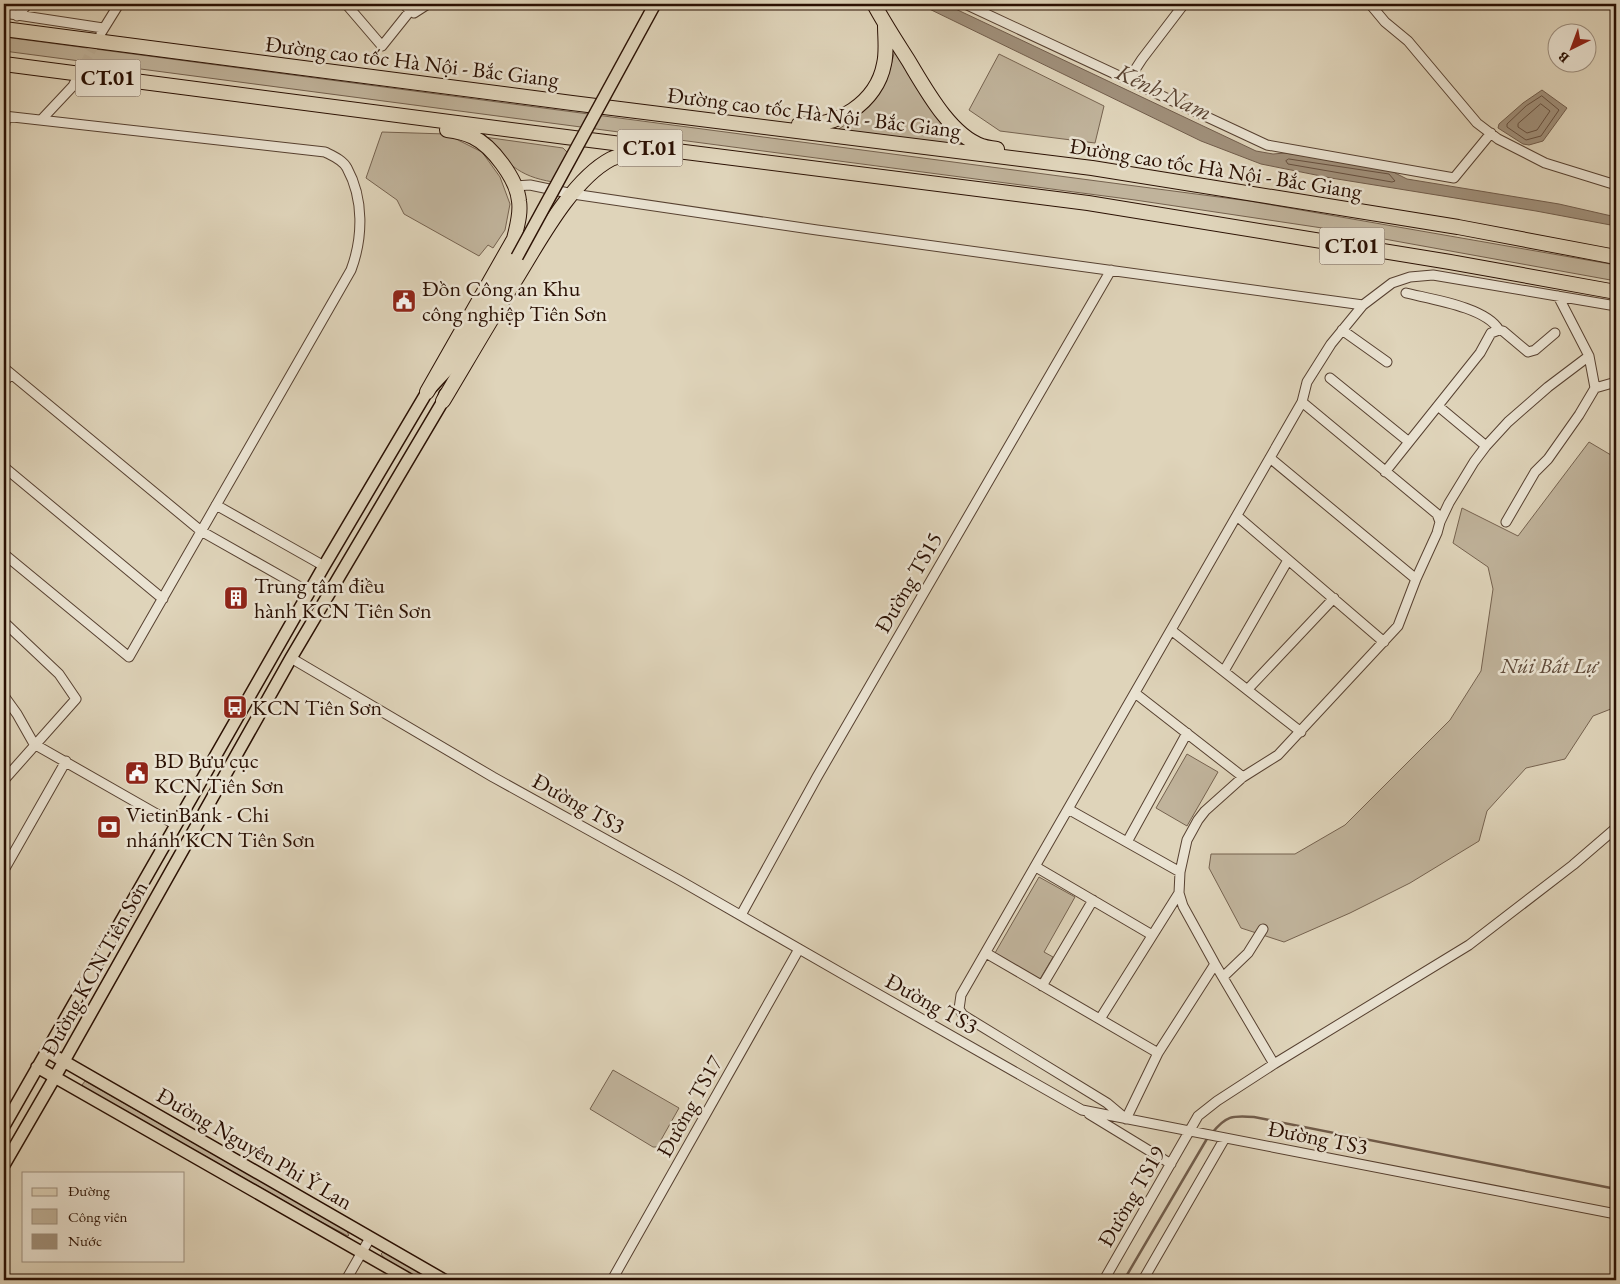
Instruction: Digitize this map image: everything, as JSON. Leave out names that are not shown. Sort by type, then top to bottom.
[{"type":"highway","points":[[874,4],[933,101],[965,136],[982,146],[1170,173],[1281,199]]},
{"type":"highway","points":[[572,103],[657,106],[807,125],[829,123],[859,106],[870,94],[880,78],[884,64],[885,24]]},
{"type":"highway","name":"Đường cao tốc Hà Nội - Bắc Giang","points":[[4,29],[1092,168],[1458,228],[1616,257]]},
{"type":"highway","name":"CT.01","points":[[4,64],[1088,203],[1450,262],[1616,292]]},
{"type":"highway","points":[[212,92],[266,106],[457,131],[474,137],[485,145],[509,173],[519,200],[519,222],[514,239],[427,392]]},
{"type":"highway","points":[[443,401],[548,227],[573,194],[595,170],[611,159],[621,155],[654,156],[1011,201],[1088,203]]},
{"type":"main road","points":[[455,362],[517,257],[655,4]]},
{"type":"main road","name":"Đường KCN Tiên Sơn","points":[[4,1126],[324,566],[427,392],[455,362]]},
{"type":"main road","name":"Đường KCN Tiên Sơn","points":[[4,1164],[291,658],[443,401],[455,362]]},
{"type":"main road","points":[[276,649],[291,658]]},
{"type":"main road","name":"Đường Nguyên Phi Ỷ Lan","points":[[46,1051],[444,1280]]},
{"type":"main road","name":"Đường Nguyên Phi Ỷ Lan","points":[[38,1067],[410,1280]]},
{"type":"street","points":[[17,16],[28,4]]},
{"type":"street","points":[[4,13],[101,32],[119,4]]},
{"type":"street","points":[[346,4],[382,46],[407,8],[414,13],[428,4]]},
{"type":"street","points":[[965,4],[1267,145],[1454,178],[1491,133]]},
{"type":"street","points":[[1129,79],[1184,4]]},
{"type":"street","points":[[1370,4],[1385,22],[1408,42],[1477,122],[1498,139],[1545,163],[1616,185]]},
{"type":"street","points":[[42,119],[73,86],[78,76]]},
{"type":"street","points":[[4,130],[5,116],[326,152],[338,158],[347,167],[355,190],[360,214],[358,252],[351,270],[129,657],[4,554]]},
{"type":"street","points":[[515,186],[530,185],[573,194],[817,230],[1363,305]]},
{"type":"street","name":"Đường TS15","points":[[741,915],[817,777],[1111,270]]},
{"type":"street","points":[[1215,964],[1158,1053],[1126,1119],[1108,1103],[963,1015],[959,1009],[961,995],[1302,402],[1307,382],[1342,330],[1363,305],[1392,283],[1410,277],[1434,275],[1616,306]]},
{"type":"street","points":[[1406,294],[1464,307],[1488,319],[1528,352],[1535,350],[1555,333]]},
{"type":"street","points":[[1506,522],[1535,472],[1548,459],[1579,415],[1595,388],[1588,356],[1558,296]]},
{"type":"street","points":[[1342,330],[1387,362]]},
{"type":"street","points":[[1385,472],[1480,353],[1491,333],[1499,330]]},
{"type":"street","points":[[1100,1020],[1178,893],[1180,872],[1187,840],[1198,820],[1243,777],[1278,754],[1398,626],[1416,579],[1438,533],[1440,522],[1449,502],[1486,446],[1508,422],[1548,387],[1588,356]]},
{"type":"street","points":[[4,368],[202,532],[309,592]]},
{"type":"street","points":[[4,382],[11,374]]},
{"type":"street","points":[[1330,378],[1409,442]]},
{"type":"street","points":[[1595,388],[1616,382]]},
{"type":"street","points":[[1302,402],[1438,514],[1440,522]]},
{"type":"street","points":[[1438,406],[1486,446]]},
{"type":"street","points":[[1270,458],[1416,579]]},
{"type":"street","points":[[4,467],[162,599]]},
{"type":"street","points":[[216,505],[324,566]]},
{"type":"street","points":[[1237,516],[1384,642]]},
{"type":"street","points":[[1224,671],[1288,560]]},
{"type":"street","points":[[1248,690],[1334,598]]},
{"type":"street","points":[[4,622],[59,674],[76,699],[4,780]]},
{"type":"street","points":[[1171,630],[1300,732]]},
{"type":"street","name":"Đường TS3","points":[[291,658],[493,777],[741,915],[1082,1110],[1616,1214]]},
{"type":"street","points":[[1135,693],[1243,777]]},
{"type":"street","points":[[4,696],[34,744],[176,825]]},
{"type":"street","points":[[1127,842],[1187,733]]},
{"type":"street","points":[[4,870],[66,761]]},
{"type":"street","points":[[4,768],[14,768]]},
{"type":"street","points":[[1068,809],[1180,872]]},
{"type":"street","name":"Đường TS19","points":[[1104,1280],[1198,1116],[1217,1101],[1274,1064],[1470,945],[1573,865],[1616,828]]},
{"type":"street","points":[[1036,867],[1152,936]]},
{"type":"street","points":[[1178,893],[1183,906],[1215,964],[1274,1064]]},
{"type":"street","points":[[1042,986],[1093,900]]},
{"type":"street","points":[[1223,978],[1248,953],[1264,929]]},
{"type":"street","name":"Đường TS17","points":[[612,1280],[799,949]]},
{"type":"street","points":[[986,953],[1158,1053]]},
{"type":"street","points":[[1082,1110],[1171,1164]]},
{"type":"street","points":[[1144,1280],[1225,1138]]},
{"type":"street","points":[[346,1280],[370,1238]]},
{"type":"green space","points":[[4,37],[1249,201],[1616,265],[1616,281],[1329,229],[1135,200],[4,51]]},
{"type":"green space","points":[[895,49],[976,150],[834,132],[859,115],[876,98],[887,78]]},
{"type":"green space","points":[[999,54],[1104,106],[1095,143],[1000,131],[969,110]]},
{"type":"green space","points":[[382,132],[446,134],[482,152],[500,177],[510,204],[505,230],[493,248],[488,245],[479,256],[404,214],[397,200],[366,178]]},
{"type":"green space","points":[[484,137],[563,148],[568,153],[553,182],[530,176],[514,167]]},
{"type":"green space","name":"Núi Bất Lự","points":[[1589,442],[1616,458],[1616,707],[1593,716],[1565,759],[1526,768],[1487,811],[1479,841],[1410,883],[1350,913],[1284,942],[1241,928],[1209,868],[1211,854],[1295,854],[1345,825],[1450,720],[1481,671],[1493,589],[1488,567],[1453,543],[1462,508],[1518,536]]},
{"type":"green space","points":[[1187,754],[1218,772],[1187,826],[1156,808]]},
{"type":"green space","points":[[1039,877],[1075,897],[1044,952],[1053,957],[1040,979],[995,953]]},
{"type":"green space","points":[[613,1070],[679,1108],[657,1147],[653,1147],[590,1109]]},
{"type":"green space","points":[[85,1081],[346,1230],[349,1235],[316,1219],[84,1087],[82,1085]]},
{"type":"green space","points":[[383,1252],[432,1280],[422,1280],[384,1258],[381,1254]]},
{"type":"water","name":"Kênh Nam","points":[[919,4],[945,4],[1256,151],[1273,154],[1285,153],[1393,170],[1407,179],[1559,204],[1616,217],[1616,226],[1536,211],[1331,178],[1261,164],[1201,141]]},
{"type":"water","points":[[1542,90],[1567,108],[1543,141],[1529,145],[1523,144],[1498,128],[1499,124],[1523,103]]},
{"type":"waterway","points":[[1212,1133],[1221,1123],[1230,1118],[1240,1116],[1254,1117],[1616,1189]]},
{"type":"waterway","points":[[1124,1280],[1208,1137]]},
{"type":"tunnel","points":[[78,76],[98,38]]},
{"type":"place","name":"Đồn Công an Khu công nghiệp Tiên Sơn","points":[[404,301]]},
{"type":"place","name":"Trung tâm điều hành KCN Tiên Sơn","points":[[236,598]]},
{"type":"place","name":"KCN Tiên Sơn","points":[[235,707]]},
{"type":"place","name":"BD Bưu cục KCN Tiên Sơn","points":[[137,773]]},
{"type":"place","name":"VietinBank - Chi nhánh KCN Tiên Sơn","points":[[109,827]]}]
